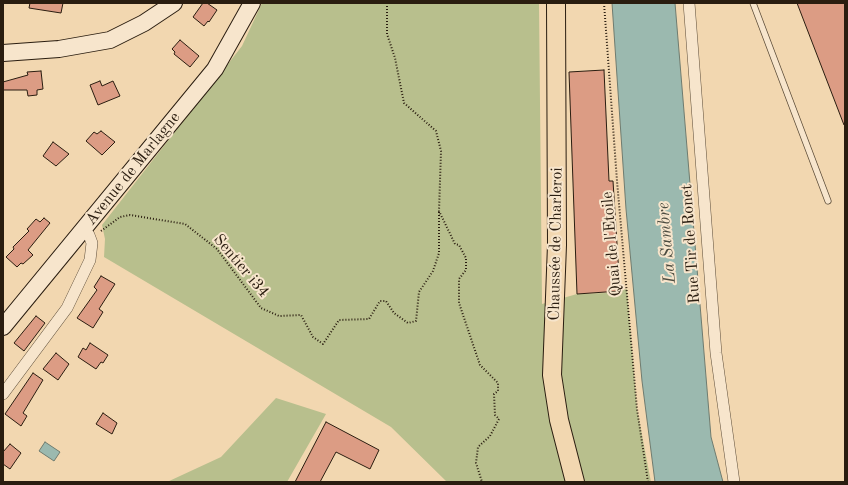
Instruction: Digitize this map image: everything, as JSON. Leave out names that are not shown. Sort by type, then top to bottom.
[{"type":"main road","points":[[3,53],[59,49],[110,40],[144,23],[174,3]]},
{"type":"main road","name":"Avenue de Marlagne","points":[[3,327],[87,234],[215,69],[252,3]]},
{"type":"main road","name":"Chaussée de Charleroi","points":[[556,3],[557,245],[552,375],[559,420],[575,482]]},
{"type":"street","name":"Rue Tir de Ronet","points":[[689,3],[716,352],[734,482]]},
{"type":"street","points":[[3,394],[67,308],[90,260],[92,243],[87,234]]},
{"type":"lane","points":[[753,3],[828,201]]},
{"type":"path","points":[[387,3],[387,34],[395,58],[404,104],[436,131],[441,151],[439,211],[455,244],[459,245],[466,258],[466,270],[459,279],[459,303],[480,365],[498,383],[498,391],[494,394],[495,415],[498,419],[490,436],[478,447],[476,458],[476,463],[482,482]]},
{"type":"path","name":"Quai de l'Etoile","points":[[604,3],[617,182],[637,409],[648,482]]},
{"type":"path","name":"Sentier i34","points":[[87,234],[120,217],[130,215],[185,224],[217,250],[261,308],[279,316],[301,315],[313,337],[323,344],[339,320],[369,319],[380,302],[386,301],[394,314],[408,322],[416,322],[419,292],[433,271],[439,253],[439,211]]},
{"type":"green space","points":[[262,3],[539,3],[542,304],[577,294],[606,293],[627,289],[637,409],[651,482],[447,482],[391,427],[104,257],[105,239],[102,225],[242,46]]},
{"type":"green space","points":[[276,398],[326,414],[287,482],[167,482],[221,457]]},
{"type":"water","name":"La Sambre","points":[[612,3],[675,3],[711,437],[723,482],[655,482],[642,381],[626,209]]},
{"type":"water","points":[[45,442],[60,452],[54,461],[39,451]]},
{"type":"building","points":[[30,3],[63,3],[61,13],[29,8]]},
{"type":"building","points":[[203,3],[207,3],[217,10],[209,22],[208,21],[204,26],[193,17]]},
{"type":"building","points":[[797,3],[845,3],[845,125],[844,125]]},
{"type":"building","points":[[180,40],[199,56],[190,67],[174,54],[175,52],[172,49]]},
{"type":"building","points":[[604,70],[609,181],[613,181],[620,291],[577,294],[569,72]]},
{"type":"building","points":[[41,71],[43,89],[37,90],[37,95],[28,96],[27,90],[3,90],[3,82],[28,75],[27,72]]},
{"type":"building","points":[[100,81],[102,86],[113,81],[120,96],[98,105],[90,85]]},
{"type":"building","points":[[101,131],[115,142],[102,155],[86,141],[94,132],[97,134]]},
{"type":"building","points":[[53,142],[69,154],[56,166],[43,156]]},
{"type":"building","points":[[44,218],[50,223],[28,250],[33,255],[17,267],[6,257],[14,249],[13,247],[29,231],[27,229],[36,219],[40,222]]},
{"type":"building","points":[[101,276],[115,284],[99,309],[103,312],[93,328],[77,318],[97,290],[94,287]]},
{"type":"building","points":[[36,316],[45,323],[24,351],[14,343]]},
{"type":"building","points":[[90,343],[108,355],[103,363],[101,362],[96,369],[78,357],[83,348],[86,350]]},
{"type":"building","points":[[56,353],[69,364],[58,380],[43,369]]},
{"type":"building","points":[[33,373],[43,380],[23,413],[27,416],[21,426],[5,414]]},
{"type":"building","points":[[103,413],[117,423],[112,434],[96,424]]},
{"type":"building","points":[[326,422],[379,450],[370,469],[336,452],[320,482],[295,482]]},
{"type":"building","points":[[10,444],[21,453],[10,469],[3,464],[3,452]]}]
